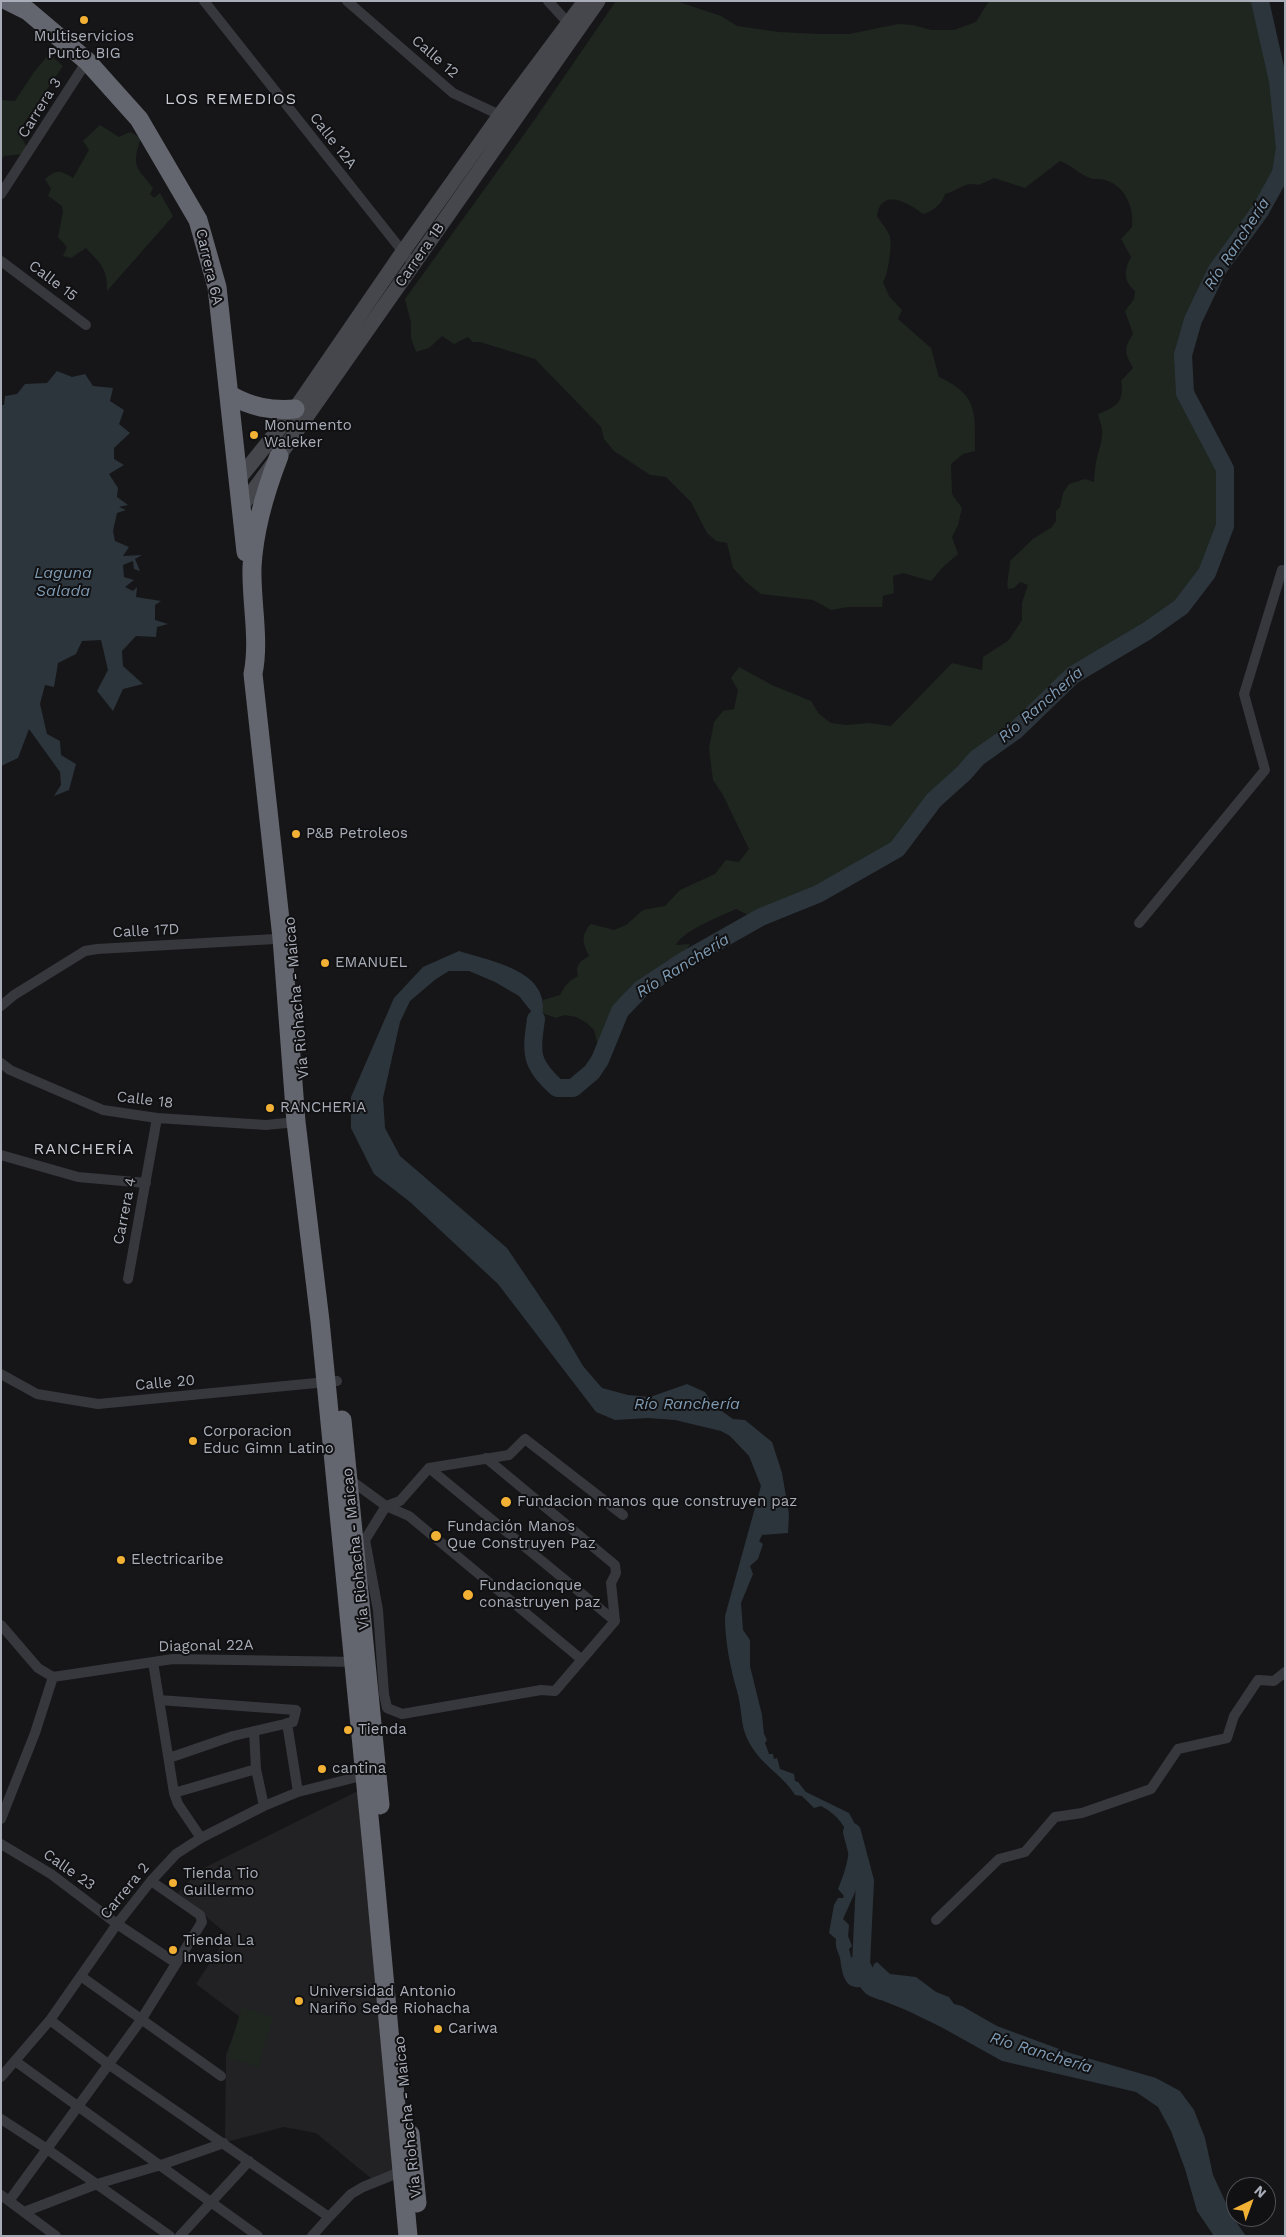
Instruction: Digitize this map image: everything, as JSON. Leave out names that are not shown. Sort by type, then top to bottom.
[{"type":"highway","name":"Carrera 6A","points":[[8,1],[28,11],[87,61],[139,119],[198,220],[217,287],[253,606]]},
{"type":"highway","points":[[230,395],[245,404],[261,409],[278,411],[295,409]]},
{"type":"highway","points":[[253,606],[252,567],[256,529],[265,492],[279,456]]},
{"type":"highway","name":"Vía Riohacha - Maicao","points":[[253,606],[256,657],[264,671],[288,938],[308,1119],[332,1382],[372,1774],[407,2169],[408,2236]]},
{"type":"highway","name":"Vía Riohacha - Maicao","points":[[288,938],[296,1122],[326,1320]]},
{"type":"highway","name":"Vía Riohacha - Maicao","points":[[407,2169],[420,2236]]},
{"type":"street","name":"Calle 12A","points":[[204,1],[402,253],[415,262]]},
{"type":"street","name":"Calle 12","points":[[346,1],[453,93],[507,118]]},
{"type":"street","points":[[548,1],[573,27]]},
{"type":"street","name":"Carrera 1B","points":[[573,27],[584,1]]},
{"type":"street","name":"Carrera 1B","points":[[238,480],[295,409],[402,253],[507,118],[573,27],[598,1]]},
{"type":"street","name":"Carrera 3","points":[[2,193],[87,61]]},
{"type":"street","name":"Carrera 1B","points":[[241,507],[415,262],[507,118]]},
{"type":"street","name":"Calle 15","points":[[1,260],[86,324]]},
{"type":"street","points":[[1139,924],[1265,770],[1244,694],[1282,570],[1285,571]]},
{"type":"street","name":"Calle 17D","points":[[1,1006],[14,995],[85,951],[288,938]]},
{"type":"street","name":"Calle 18","points":[[1,1063],[10,1070],[103,1110],[157,1118],[266,1125],[296,1122]]},
{"type":"street","name":"Carrera 4","points":[[128,1279],[157,1118]]},
{"type":"street","points":[[1,1155],[78,1177],[146,1183]]},
{"type":"street","name":"Calle 20","points":[[1,1374],[37,1394],[98,1404],[332,1382]]},
{"type":"street","points":[[486,1458],[615,1565],[616,1572],[611,1583],[615,1621],[555,1691],[541,1690],[402,1714],[387,1708],[384,1694],[378,1610],[365,1540],[386,1506],[400,1501],[429,1468],[486,1458],[510,1455],[525,1439],[623,1515]]},
{"type":"street","points":[[429,1468],[615,1621]]},
{"type":"street","points":[[342,1480],[386,1506],[409,1516],[581,1659]]},
{"type":"street","points":[[1,1625],[24,1654],[38,1668],[53,1677],[35,1733],[1,1819]]},
{"type":"street","name":"Diagonal 22A","points":[[53,1677],[173,1659],[360,1662]]},
{"type":"street","points":[[153,1662],[174,1793],[178,1804],[201,1838]]},
{"type":"street","points":[[936,1920],[999,1859],[1025,1852],[1055,1817],[1082,1813],[1151,1789],[1178,1749],[1226,1738],[1234,1716],[1258,1680],[1274,1681],[1285,1672]]},
{"type":"street","points":[[159,1700],[296,1710],[293,1722],[254,1731],[169,1758]]},
{"type":"street","points":[[287,1723],[298,1792]]},
{"type":"street","points":[[254,1731],[256,1769],[264,1806]]},
{"type":"street","points":[[174,1793],[256,1769]]},
{"type":"street","name":"Carrera 2","points":[[1,2077],[50,2020],[82,1977],[117,1924],[151,1881],[176,1854],[201,1838],[264,1806],[298,1792],[372,1774]]},
{"type":"street","name":"Calle 23","points":[[1,1844],[52,1874],[117,1924],[176,1963]]},
{"type":"street","points":[[56,2236],[5,2198],[47,2149],[79,2107],[141,2020],[202,1922],[200,1914],[151,1881]]},
{"type":"street","points":[[82,1977],[221,2076]]},
{"type":"street","points":[[50,2020],[108,2064],[224,2143],[329,2218]]},
{"type":"street","points":[[16,2061],[258,2236]]},
{"type":"street","points":[[1,2119],[47,2149],[170,2236]]},
{"type":"street","points":[[24,2212],[97,2184],[161,2165],[224,2143]]},
{"type":"street","points":[[180,2236],[249,2161]]},
{"type":"street","points":[[312,2236],[351,2194],[407,2169]]},
{"type":"shaded area","points":[[616,1],[676,1],[721,16],[737,26],[779,32],[849,34],[898,24],[913,25],[931,30],[954,30],[976,22],[989,1],[1260,1],[1278,81],[1285,148],[1281,173],[1260,211],[1217,270],[1193,320],[1183,355],[1185,393],[1225,469],[1225,526],[1207,573],[1181,607],[1147,631],[1073,675],[1015,731],[977,758],[965,772],[936,798],[897,849],[818,894],[761,917],[750,916],[736,909],[686,934],[676,945],[690,944],[678,960],[669,967],[656,970],[645,977],[633,987],[622,1001],[626,1005],[619,1013],[603,1052],[599,1050],[594,1030],[587,1023],[576,1017],[565,1015],[556,1018],[542,1013],[543,1000],[560,995],[567,984],[578,976],[577,969],[579,964],[589,956],[585,947],[584,936],[591,924],[614,930],[626,925],[643,910],[665,906],[680,890],[715,874],[726,860],[739,862],[749,849],[723,795],[713,780],[709,748],[714,722],[723,711],[734,709],[738,690],[731,678],[739,667],[772,685],[811,701],[819,714],[831,723],[847,725],[869,723],[891,726],[952,663],[982,670],[983,657],[1009,640],[1022,620],[1022,603],[1028,585],[1020,582],[1014,588],[1008,589],[1010,561],[1033,539],[1052,527],[1056,521],[1056,511],[1060,507],[1063,493],[1069,484],[1085,479],[1094,482],[1102,434],[1102,426],[1098,414],[1118,403],[1122,394],[1121,381],[1133,368],[1128,358],[1126,347],[1133,334],[1125,311],[1134,299],[1135,291],[1128,283],[1126,275],[1131,257],[1121,239],[1132,227],[1132,212],[1123,192],[1112,183],[1103,179],[1090,178],[1060,161],[1025,188],[994,178],[979,185],[966,185],[945,194],[937,207],[923,214],[903,202],[890,200],[884,202],[877,216],[890,237],[888,267],[883,282],[889,296],[902,310],[898,319],[931,348],[939,377],[952,384],[968,398],[974,415],[975,451],[963,454],[951,464],[952,494],[962,508],[958,525],[952,537],[958,554],[931,581],[903,573],[893,576],[894,593],[883,596],[882,607],[848,607],[831,610],[813,600],[761,594],[733,568],[727,543],[716,541],[707,533],[691,502],[666,477],[650,475],[614,451],[604,439],[601,427],[535,359],[480,342],[473,342],[468,337],[454,344],[442,336],[429,348],[416,352],[411,338],[411,323],[405,299],[533,122]]},
{"type":"shaded area","points":[[49,54],[63,66],[20,129],[21,137],[28,149],[24,154],[4,156],[1,160],[1,100],[15,101],[34,72]]},
{"type":"shaded area","points":[[100,125],[119,137],[130,132],[141,138],[136,155],[137,166],[153,188],[150,194],[154,198],[160,193],[173,216],[107,291],[106,277],[102,267],[86,248],[71,258],[63,256],[67,247],[58,237],[63,212],[62,206],[48,196],[51,189],[45,179],[56,172],[65,173],[73,178],[89,150],[83,141]]},
{"type":"shaded area","name":"Universidad Antonio Nariño Sede Riohacha","points":[[358,1791],[398,2172],[373,2180],[316,2133],[284,2127],[230,2141],[225,2138],[226,2055],[240,2017],[196,1984],[228,1935],[178,1893],[200,1870]]},
{"type":"shaded area","points":[[242,2007],[273,2017],[258,2067],[227,2057]]},
{"type":"water","name":"Laguna Salada","points":[[57,371],[72,377],[85,374],[93,386],[113,388],[110,401],[124,410],[119,424],[130,433],[114,448],[114,459],[124,465],[109,474],[118,488],[117,497],[128,505],[119,507],[126,510],[117,513],[113,531],[115,541],[129,547],[123,556],[142,555],[135,559],[140,571],[134,569],[133,561],[123,565],[124,577],[134,580],[125,587],[133,591],[137,587],[136,597],[161,601],[155,605],[155,620],[168,624],[157,627],[156,637],[136,636],[122,651],[123,666],[143,684],[123,689],[113,711],[97,691],[108,670],[101,640],[82,641],[76,654],[58,663],[54,687],[45,685],[40,704],[47,734],[60,741],[61,755],[76,764],[69,790],[54,796],[61,785],[60,772],[29,729],[18,758],[1,766],[1,405],[4,405],[5,396],[17,394],[25,384],[47,383]]},
{"type":"water","name":"Río Ranchería","points":[[459,951],[513,969],[528,977],[538,988],[543,1002],[542,1020],[533,1043],[530,1026],[531,1011],[519,996],[495,982],[469,971],[449,971],[436,979],[410,1001],[400,1022],[383,1098],[385,1128],[400,1156],[507,1248],[559,1325],[583,1366],[602,1388],[628,1395],[650,1397],[687,1384],[705,1392],[713,1405],[733,1419],[745,1420],[772,1442],[782,1473],[789,1514],[788,1533],[762,1535],[759,1541],[763,1544],[758,1559],[750,1566],[753,1574],[741,1603],[743,1630],[750,1640],[750,1666],[762,1715],[764,1734],[767,1740],[765,1743],[769,1754],[773,1754],[774,1759],[777,1758],[780,1769],[794,1774],[795,1781],[806,1792],[849,1813],[862,1837],[860,1852],[857,1858],[859,1871],[855,1874],[857,1876],[862,1874],[861,1879],[843,1919],[849,1925],[848,1936],[852,1946],[849,1949],[851,1957],[855,1958],[858,1970],[865,1975],[871,1974],[874,1964],[877,1962],[890,1974],[916,1977],[936,1992],[949,1997],[954,2004],[962,2006],[997,2026],[1070,2053],[1156,2078],[1180,2091],[1194,2110],[1205,2138],[1213,2175],[1226,2203],[1226,2227],[1240,2227],[1246,2236],[1214,2236],[1197,2211],[1185,2169],[1171,2131],[1158,2107],[1136,2092],[1002,2061],[941,2027],[866,1994],[860,1987],[850,1985],[844,1978],[836,1947],[836,1939],[829,1933],[834,1905],[838,1898],[843,1898],[844,1896],[838,1889],[849,1853],[849,1842],[846,1832],[833,1814],[821,1806],[814,1808],[802,1796],[795,1795],[786,1783],[760,1758],[750,1744],[742,1722],[728,1654],[725,1616],[761,1486],[749,1456],[730,1436],[721,1431],[675,1420],[648,1418],[615,1420],[596,1412],[498,1284],[410,1202],[374,1174],[351,1128],[351,1097],[394,998],[423,967]]},
{"type":"waterway","name":"Río Ranchería","points":[[536,1019],[533,1050],[537,1064],[557,1088],[573,1088],[592,1072],[600,1060],[620,1011],[641,989],[685,960],[761,917],[818,894],[897,849],[934,800],[964,773],[977,758],[1015,731],[1073,675],[1147,631],[1181,607],[1207,573],[1225,526],[1225,469],[1185,393],[1183,355],[1193,320],[1217,270],[1260,211],[1281,173],[1285,148],[1278,81],[1260,1]]},
{"type":"waterway","name":"Río Ranchería","points":[[852,1832],[865,1881],[861,1965],[874,1988],[882,1991]]},
{"type":"place","name":"Multiservicios Punto BIG","points":[[84,20]]},
{"type":"place","name":"Monumento Waleker","points":[[254,435]]},
{"type":"place","name":"P&B Petroleos","points":[[296,834]]},
{"type":"place","name":"EMANUEL","points":[[325,963]]},
{"type":"place","name":"RANCHERIA","points":[[270,1108]]},
{"type":"place","name":"Corporacion Educ Gimn Latino","points":[[193,1441]]},
{"type":"place","name":"Fundacion manos que construyen paz","points":[[506,1502]]},
{"type":"place","name":"Fundación Manos Que Construyen Paz","points":[[436,1536]]},
{"type":"place","name":"Electricaribe","points":[[121,1560]]},
{"type":"place","name":"Fundacionque conastruyen paz","points":[[468,1595]]},
{"type":"place","name":"Tienda","points":[[348,1730]]},
{"type":"place","name":"cantina","points":[[322,1769]]},
{"type":"place","name":"Tienda Tio Guillermo","points":[[173,1883]]},
{"type":"place","name":"Tienda La Invasion","points":[[173,1950]]},
{"type":"place","name":"Universidad Antonio Nariño Sede Riohacha","points":[[299,2001]]},
{"type":"place","name":"Cariwa","points":[[438,2029]]},
{"type":"district","name":"LOS REMEDIOS","points":[[231,99]]},
{"type":"district","name":"RANCHERÍA","points":[[84,1149]]}]
